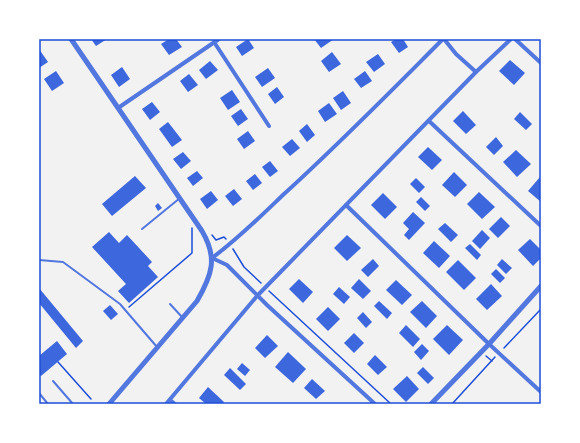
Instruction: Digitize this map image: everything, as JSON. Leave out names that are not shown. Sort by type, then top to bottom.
[{"type":"street","points":[[71,39],[209,242],[212,258],[211,269],[204,289],[197,301],[109,404]]},
{"type":"street","points":[[118,108],[219,39]]},
{"type":"street","points":[[212,258],[246,229],[325,156],[444,39],[456,54],[476,72]]},
{"type":"street","points":[[166,404],[257,296],[430,121],[476,72],[511,39]]},
{"type":"street","points":[[516,39],[541,63]]},
{"type":"street","points":[[214,42],[269,126]]},
{"type":"street","points":[[430,121],[541,226]]},
{"type":"street","points":[[346,206],[541,392]]},
{"type":"street","points":[[212,258],[227,265],[257,296],[375,404]]},
{"type":"street","points":[[431,404],[489,344],[541,286]]},
{"type":"street","points":[[170,400],[175,404]]},
{"type":"lane","points":[[142,229],[180,198]]},
{"type":"lane","points":[[39,260],[63,262],[120,304],[158,348]]},
{"type":"lane","points":[[170,304],[183,318]]},
{"type":"lane","points":[[53,381],[73,404]]},
{"type":"lane","points":[[39,393],[48,404]]},
{"type":"path","points":[[58,362],[91,399]]},
{"type":"building","points":[[91,39],[107,39],[96,46]]},
{"type":"building","points":[[169,39],[176,39],[182,47],[169,55],[161,44]]},
{"type":"building","points":[[248,39],[254,48],[242,56],[236,47]]},
{"type":"building","points":[[314,39],[334,39],[321,48]]},
{"type":"building","points":[[396,39],[403,39],[408,47],[399,53],[391,42]]},
{"type":"building","points":[[39,49],[48,62],[39,68]]},
{"type":"building","points":[[332,52],[341,64],[329,72],[321,61]]},
{"type":"building","points":[[378,54],[385,64],[374,72],[366,62]]},
{"type":"building","points":[[510,60],[525,73],[514,85],[499,71]]},
{"type":"building","points":[[210,61],[218,70],[206,79],[199,70]]},
{"type":"building","points":[[122,67],[130,79],[119,87],[111,75]]},
{"type":"building","points":[[268,68],[275,78],[262,87],[255,77]]},
{"type":"building","points":[[56,71],[64,83],[52,91],[44,79]]},
{"type":"building","points":[[365,71],[372,81],[361,88],[354,79]]},
{"type":"building","points":[[189,74],[198,85],[188,92],[180,81]]},
{"type":"building","points":[[277,87],[284,97],[275,104],[268,94]]},
{"type":"building","points":[[232,90],[240,102],[228,110],[220,98]]},
{"type":"building","points":[[343,91],[351,103],[341,110],[333,98]]},
{"type":"building","points":[[152,102],[160,112],[150,120],[142,109]]},
{"type":"building","points":[[329,103],[337,114],[325,122],[318,111]]},
{"type":"building","points":[[241,109],[248,119],[238,126],[231,116]]},
{"type":"building","points":[[463,111],[476,125],[466,134],[453,121]]},
{"type":"building","points":[[520,112],[532,124],[526,130],[514,119]]},
{"type":"building","points":[[168,122],[182,140],[172,147],[159,129]]},
{"type":"building","points":[[307,124],[315,135],[307,142],[299,131]]},
{"type":"building","points":[[248,131],[255,141],[244,149],[237,139]]},
{"type":"building","points":[[496,137],[503,146],[494,155],[486,147]]},
{"type":"building","points":[[292,139],[300,148],[290,156],[282,147]]},
{"type":"building","points":[[428,147],[442,160],[432,170],[418,157]]},
{"type":"building","points":[[516,150],[531,164],[517,177],[503,162]]},
{"type":"building","points":[[183,152],[191,161],[181,169],[173,159]]},
{"type":"building","points":[[270,161],[278,171],[270,177],[262,167]]},
{"type":"building","points":[[197,171],[203,178],[193,186],[187,178]]},
{"type":"building","points":[[454,172],[467,185],[455,197],[442,185]]},
{"type":"building","points":[[255,174],[262,183],[253,190],[246,181]]},
{"type":"building","points":[[135,176],[146,188],[112,216],[102,204]]},
{"type":"building","points":[[540,177],[541,178],[541,202],[528,191]]},
{"type":"building","points":[[416,178],[425,187],[419,193],[410,184]]},
{"type":"building","points":[[234,189],[242,199],[233,206],[225,196]]},
{"type":"building","points":[[211,191],[218,200],[207,209],[200,199]]},
{"type":"building","points":[[479,192],[495,207],[482,219],[467,204]]},
{"type":"building","points":[[383,193],[397,207],[385,219],[371,205]]},
{"type":"building","points":[[421,197],[430,206],[425,211],[416,202]]},
{"type":"building","points":[[158,203],[162,208],[158,211],[155,206]]},
{"type":"building","points":[[413,212],[425,223],[409,240],[404,235],[409,229],[403,223]]},
{"type":"building","points":[[501,217],[510,226],[498,238],[489,229]]},
{"type":"building","points":[[445,223],[458,235],[451,242],[438,229]]},
{"type":"building","points":[[482,230],[490,238],[480,249],[472,241]]},
{"type":"building","points":[[109,232],[119,243],[127,235],[152,262],[148,266],[158,277],[129,303],[118,291],[126,284],[92,247]]},
{"type":"building","points":[[347,235],[361,248],[347,261],[334,248]]},
{"type":"building","points":[[530,239],[541,250],[541,258],[533,266],[518,250]]},
{"type":"building","points":[[434,241],[450,256],[439,268],[423,253]]},
{"type":"building","points":[[470,244],[481,255],[477,260],[465,248]]},
{"type":"building","points":[[373,259],[379,266],[368,277],[361,270]]},
{"type":"building","points":[[502,259],[512,268],[506,274],[497,265]]},
{"type":"building","points":[[458,260],[476,278],[464,290],[446,272]]},
{"type":"building","points":[[496,269],[505,278],[500,283],[491,274]]},
{"type":"building","points":[[299,279],[313,292],[303,303],[289,289]]},
{"type":"building","points":[[359,279],[371,291],[363,299],[351,288]]},
{"type":"building","points":[[396,280],[412,295],[402,305],[386,290]]},
{"type":"building","points":[[491,284],[502,296],[487,310],[476,299]]},
{"type":"building","points":[[339,287],[350,297],[344,304],[333,294]]},
{"type":"building","points":[[39,288],[83,341],[76,348],[39,303]]},
{"type":"building","points":[[379,301],[392,313],[387,319],[374,306]]},
{"type":"building","points":[[422,301],[437,316],[426,328],[410,312]]},
{"type":"building","points":[[110,305],[118,314],[111,320],[103,311]]},
{"type":"building","points":[[328,307],[340,319],[328,331],[316,319]]},
{"type":"building","points":[[363,312],[372,322],[366,328],[357,318]]},
{"type":"building","points":[[406,325],[420,339],[413,347],[399,333]]},
{"type":"building","points":[[447,325],[463,340],[449,355],[433,339]]},
{"type":"building","points":[[354,333],[364,343],[354,353],[344,343]]},
{"type":"building","points":[[267,335],[278,346],[265,358],[255,348]]},
{"type":"building","points":[[57,341],[67,354],[41,376],[39,374],[39,356]]},
{"type":"building","points":[[422,344],[429,351],[421,360],[414,352]]},
{"type":"building","points":[[288,352],[306,369],[293,383],[275,367]]},
{"type":"building","points":[[375,355],[387,367],[378,375],[367,364]]},
{"type":"building","points":[[242,363],[250,370],[245,376],[237,369]]},
{"type":"building","points":[[423,367],[434,378],[428,384],[417,373]]},
{"type":"building","points":[[230,368],[246,384],[240,390],[224,375]]},
{"type":"building","points":[[407,376],[419,389],[406,402],[393,389]]},
{"type":"building","points":[[312,379],[325,391],[316,399],[304,388]]},
{"type":"building","points":[[208,387],[224,402],[222,404],[206,404],[199,398]]}]
